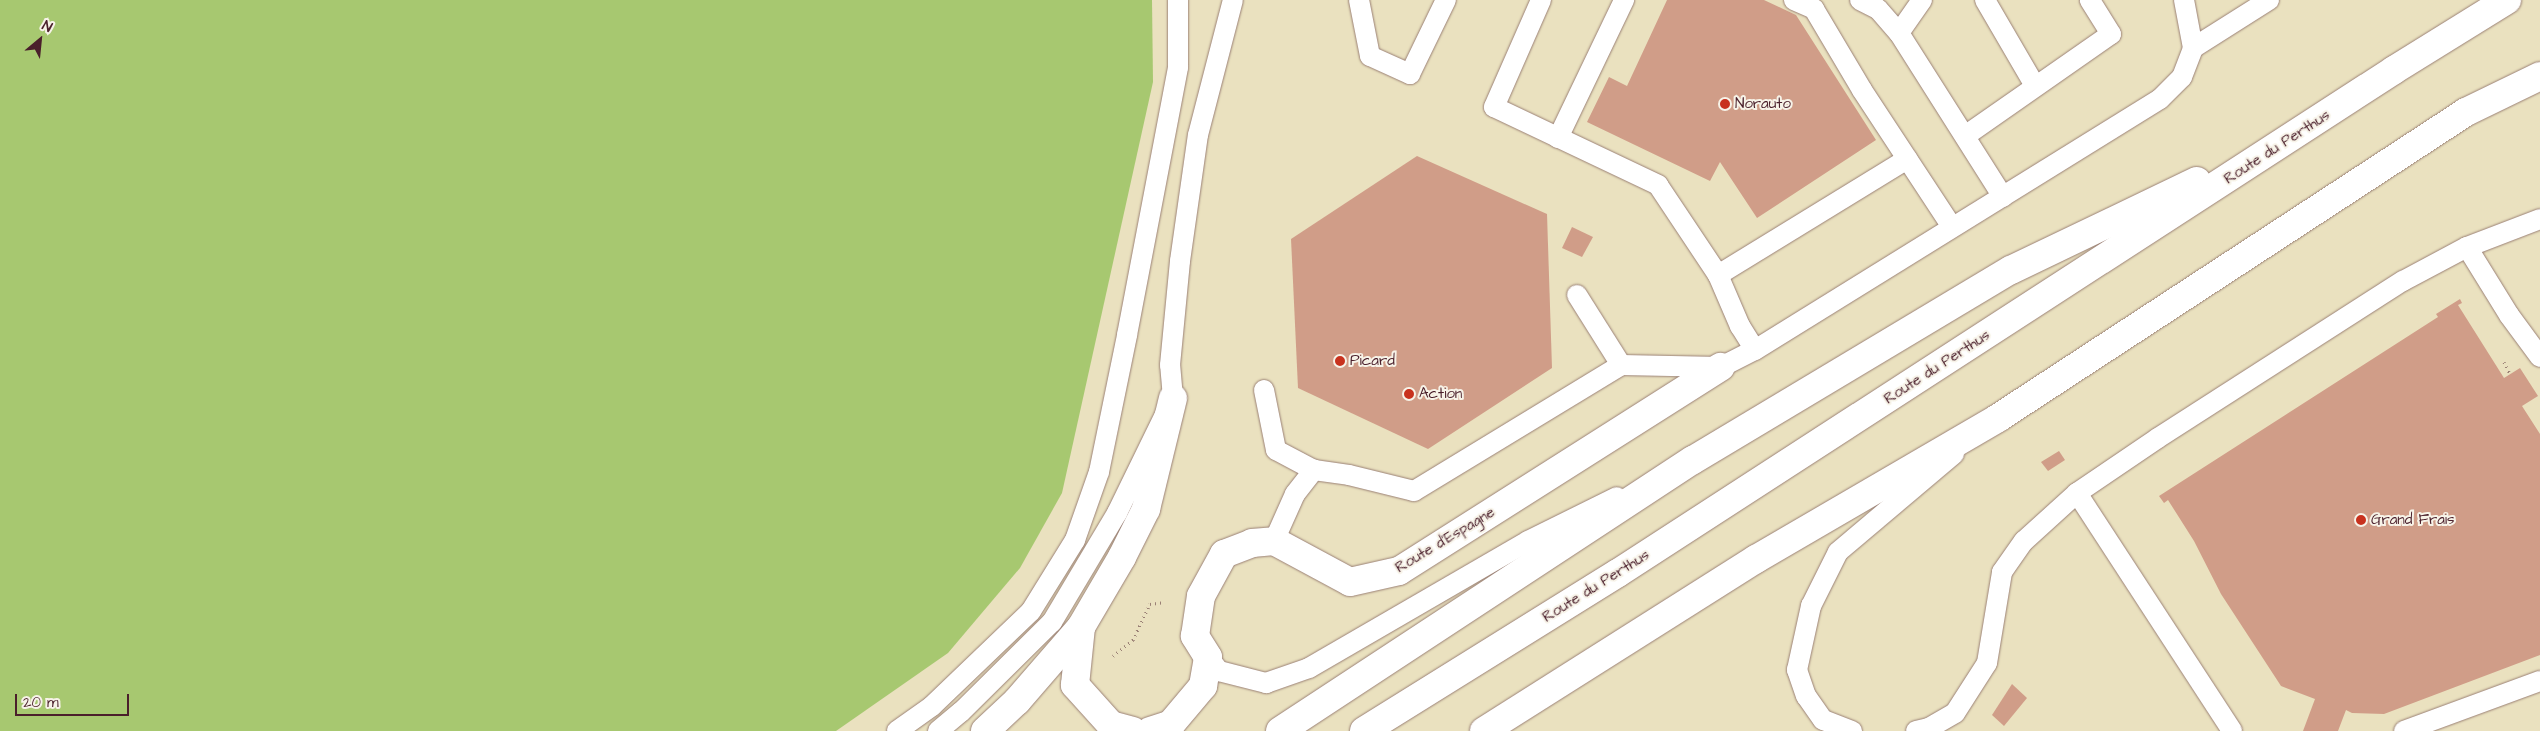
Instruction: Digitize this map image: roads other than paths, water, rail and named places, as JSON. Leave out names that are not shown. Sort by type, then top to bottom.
[{"type":"main road","name":"Route du Perthus","points":[[1364,731],[1618,573],[2394,70],[2508,0]]},
{"type":"main road","points":[[1484,731],[1756,559],[1998,418],[2466,112],[2540,76]]},
{"type":"main road","points":[[1286,729],[1693,460],[2011,270],[2300,132]]},
{"type":"main road","name":"Route d'Espagne","points":[[1274,541],[1350,582],[1399,571],[1721,367]]},
{"type":"main road","points":[[985,731],[1017,702],[1081,627],[1122,557],[1146,509],[1173,398]]},
{"type":"main road","points":[[1150,731],[1171,724],[1203,686],[1208,657],[1195,636],[1199,604],[1201,596],[1224,554],[1252,543],[1274,541]]},
{"type":"main road","points":[[1081,627],[1075,685],[1111,725],[1133,731]]},
{"type":"lane","points":[[897,731],[932,706],[1030,611],[1075,540],[1099,472],[1178,67],[1178,0]]},
{"type":"lane","points":[[938,731],[961,712],[1052,622],[1117,513],[1173,398],[1170,365],[1180,261],[1197,144],[1233,0]]},
{"type":"lane","points":[[1359,0],[1370,56],[1410,74],[1446,0]]},
{"type":"lane","points":[[1541,0],[1494,107],[1658,185],[1718,275],[1740,326],[1755,350]]},
{"type":"lane","points":[[1558,138],[1624,0]]},
{"type":"lane","points":[[1794,0],[1814,9],[1952,227]]},
{"type":"lane","points":[[1860,0],[1878,8],[1899,32],[2003,197]]},
{"type":"lane","points":[[1899,32],[1922,0]]},
{"type":"lane","points":[[1985,0],[2035,86]]},
{"type":"lane","points":[[1965,136],[2111,34],[2090,0]]},
{"type":"lane","points":[[1264,390],[1276,450],[1314,470],[1349,475],[1414,491],[1621,365],[1721,367],[1755,350],[2160,99],[2182,77],[2194,48],[2184,0]]},
{"type":"lane","points":[[2194,48],[2268,0]]},
{"type":"lane","points":[[1718,275],[1908,159]]},
{"type":"lane","points":[[1916,731],[1929,728],[1955,714],[1987,663],[2002,572],[2024,542],[2077,493],[2158,438],[2403,281],[2467,247],[2540,219]]},
{"type":"lane","points":[[2467,247],[2509,315],[2540,357]]},
{"type":"lane","points":[[1577,295],[1621,365]]},
{"type":"lane","points":[[1852,731],[1817,726],[1797,670],[1810,606],[1838,552],[1998,418]]},
{"type":"lane","points":[[1208,657],[1219,671],[1266,683],[1309,668],[1528,541],[1693,460]]},
{"type":"lane","points":[[1274,541],[1295,494],[1314,470]]},
{"type":"lane","points":[[2077,493],[2232,731]]},
{"type":"lane","points":[[2404,731],[2540,681]]},
{"type":"place","name":"Norauto","points":[[1725,104]]},
{"type":"place","name":"Picard","points":[[1340,361]]},
{"type":"place","name":"Action","points":[[1409,394]]},
{"type":"place","name":"Grand Frais","points":[[2361,520]]}]
